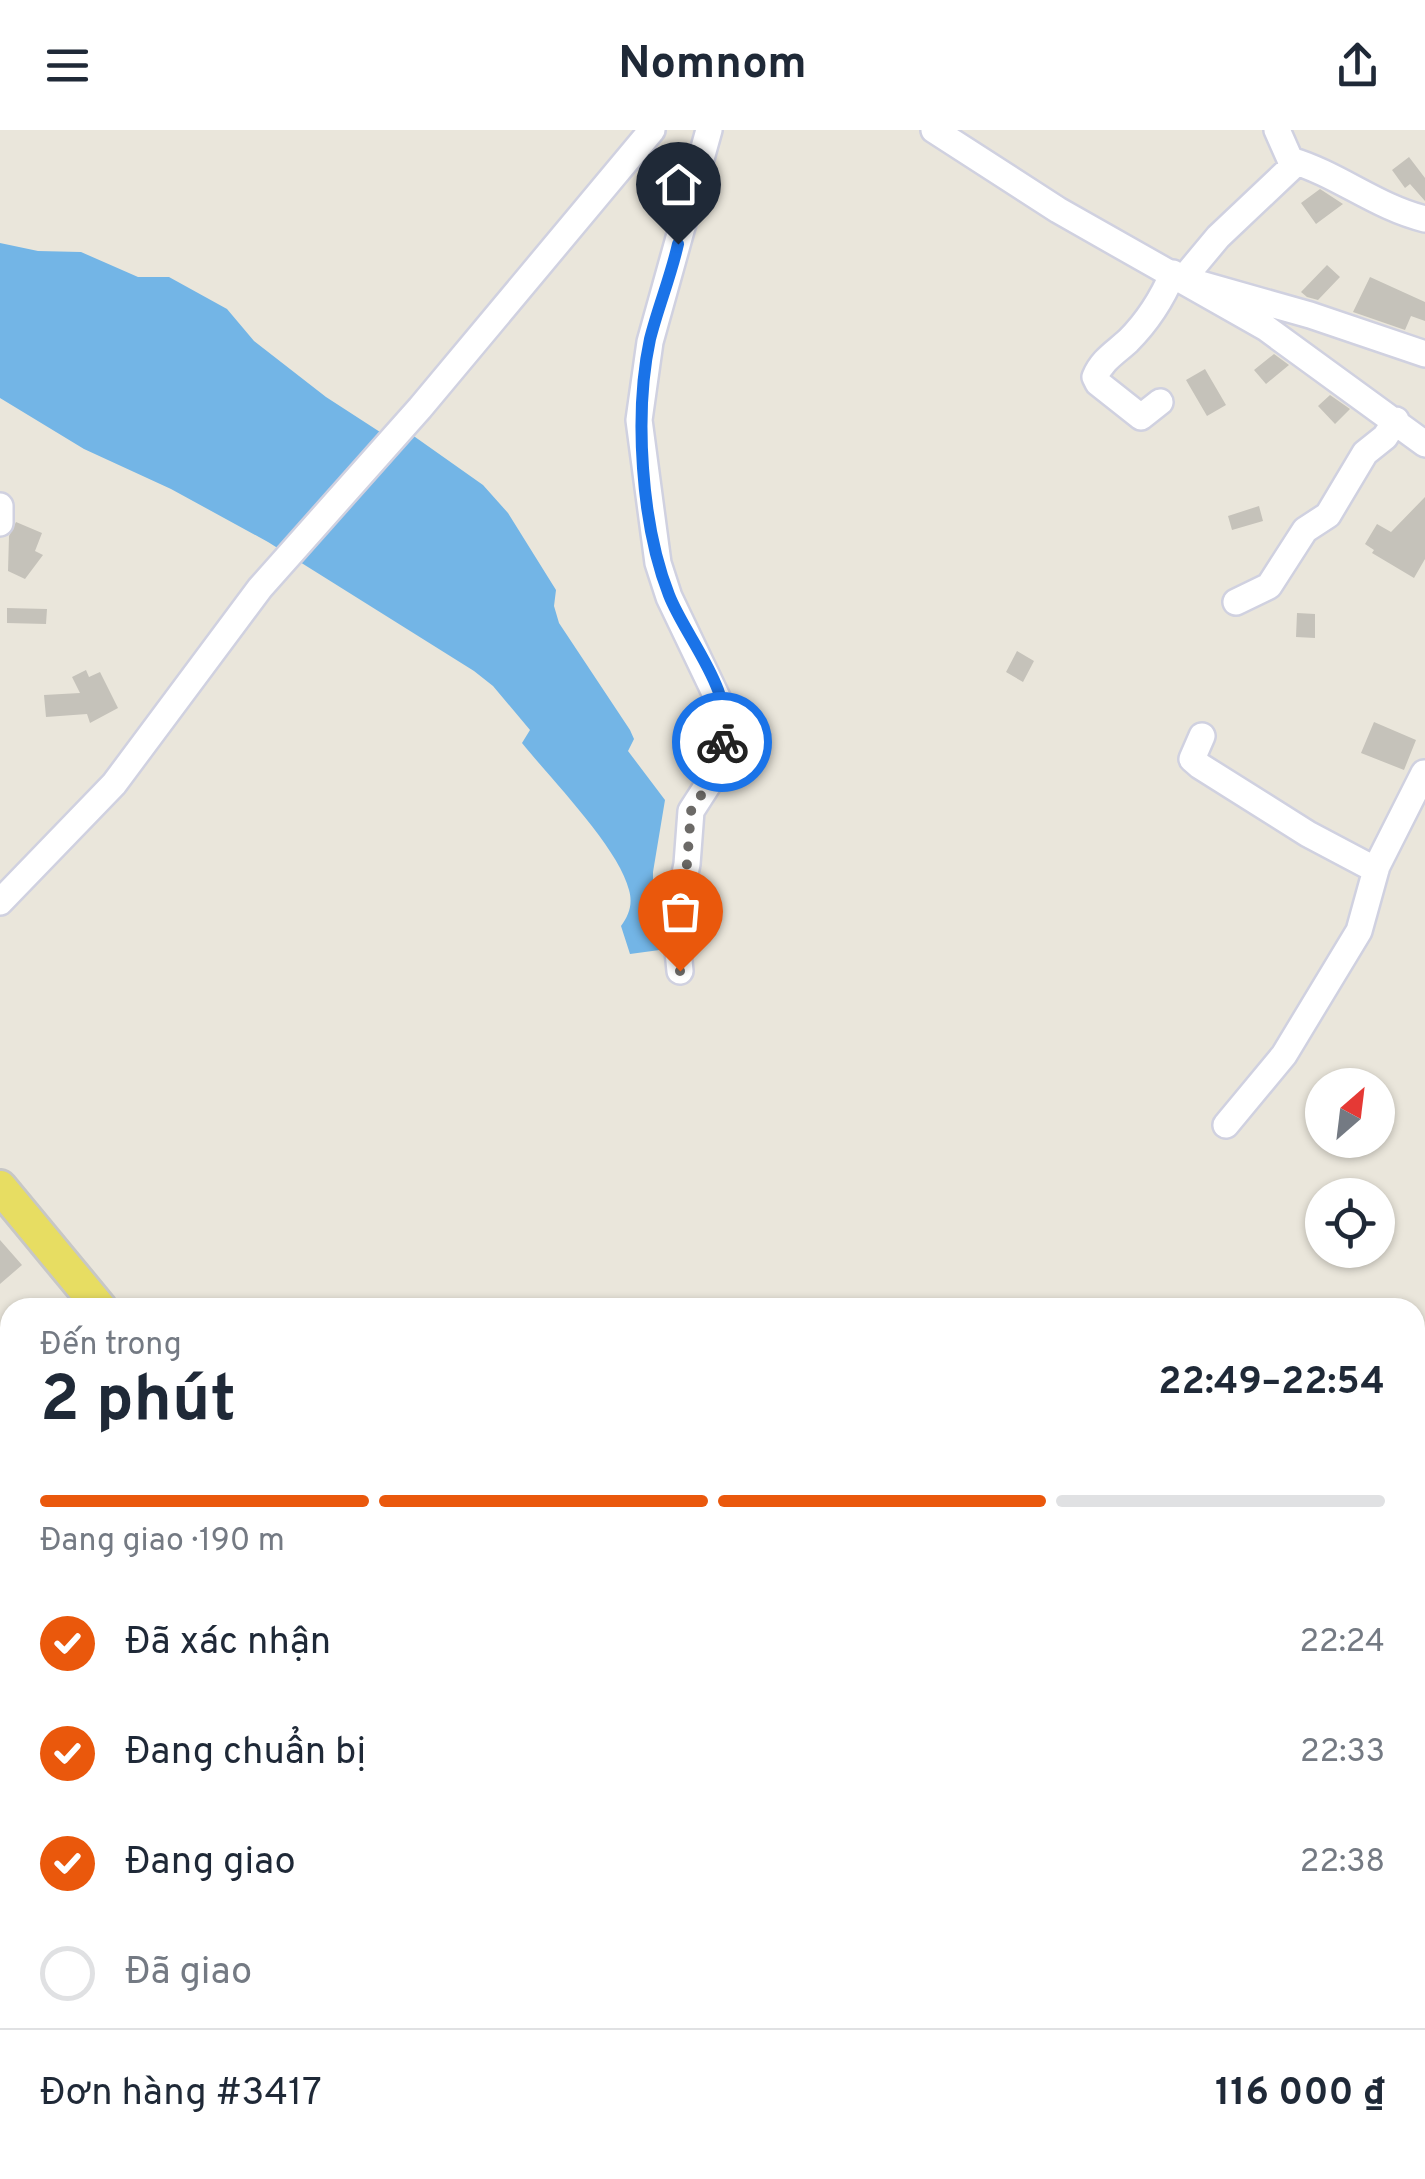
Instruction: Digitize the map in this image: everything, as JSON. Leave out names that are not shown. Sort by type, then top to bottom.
[{"type":"main road","points":[[0,1187],[92,1298]]},
{"type":"street","points":[[0,902],[114,784],[260,588],[420,408],[652,130]]},
{"type":"street","points":[[680,971],[675,920],[687,864],[691,811],[709,783],[726,716],[669,597],[658,562],[639,413],[650,342],[709,130]]},
{"type":"street","points":[[934,130],[1058,210],[1266,328],[1425,444]]},
{"type":"street","points":[[1160,402],[1140,417],[1098,383],[1096,377],[1106,359],[1127,342],[1178,276],[1293,166],[1277,130]]},
{"type":"street","points":[[1290,160],[1333,176],[1366,198],[1425,219]]},
{"type":"street","points":[[1178,276],[1425,354]]},
{"type":"street","points":[[1236,602],[1269,586],[1304,530],[1328,515],[1365,454],[1385,437],[1396,420]]},
{"type":"street","points":[[0,506],[0,524]]},
{"type":"street","points":[[1202,736],[1192,759],[1200,766],[1308,834],[1376,870]]},
{"type":"street","points":[[1226,1125],[1284,1055],[1359,931],[1376,870],[1425,773]]},
{"type":"water","points":[[0,243],[38,251],[81,252],[138,277],[169,277],[227,309],[254,341],[326,397],[380,432],[408,432],[483,485],[508,513],[556,590],[554,606],[559,623],[630,730],[634,739],[628,751],[665,800],[653,872],[653,921],[665,927],[667,949],[630,954],[621,926],[631,900],[623,873],[598,834],[522,743],[530,730],[493,686],[268,542],[171,489],[84,449],[0,398]]},
{"type":"building","points":[[1409,157],[1425,178],[1425,201],[1410,184],[1405,188],[1392,170]]},
{"type":"building","points":[[1320,189],[1343,204],[1316,224],[1301,203]]},
{"type":"building","points":[[1327,265],[1340,277],[1318,300],[1307,297],[1301,292]]},
{"type":"building","points":[[1370,277],[1425,302],[1425,321],[1411,316],[1405,330],[1353,312]]},
{"type":"building","points":[[1274,354],[1289,365],[1266,384],[1254,370]]},
{"type":"building","points":[[1205,369],[1226,405],[1207,416],[1186,380]]},
{"type":"building","points":[[1330,395],[1350,409],[1335,424],[1318,406]]},
{"type":"building","points":[[1425,497],[1425,559],[1414,578],[1372,553],[1374,550],[1365,544],[1377,524],[1391,532]]},
{"type":"building","points":[[1259,506],[1263,521],[1232,530],[1228,516]]},
{"type":"building","points":[[16,522],[42,533],[35,551],[43,555],[25,579],[8,571],[9,536]]},
{"type":"building","points":[[7,608],[47,609],[46,624],[7,623]]},
{"type":"building","points":[[1297,613],[1315,614],[1315,638],[1296,637]]},
{"type":"building","points":[[1017,651],[1034,661],[1023,682],[1006,672]]},
{"type":"building","points":[[86,670],[89,677],[100,672],[118,708],[90,723],[87,714],[46,717],[44,695],[80,693],[72,677]]},
{"type":"building","points":[[1374,722],[1416,740],[1404,770],[1361,753]]},
{"type":"building","points":[[0,1240],[22,1265],[0,1284]]},
{"type":"way so far","points":[[680,971],[675,920],[690,844],[691,811],[709,783],[722,742]]},
{"type":"route","points":[[678,244],[650,342],[639,420],[658,562],[669,597],[716,688],[726,716],[722,742]]}]
